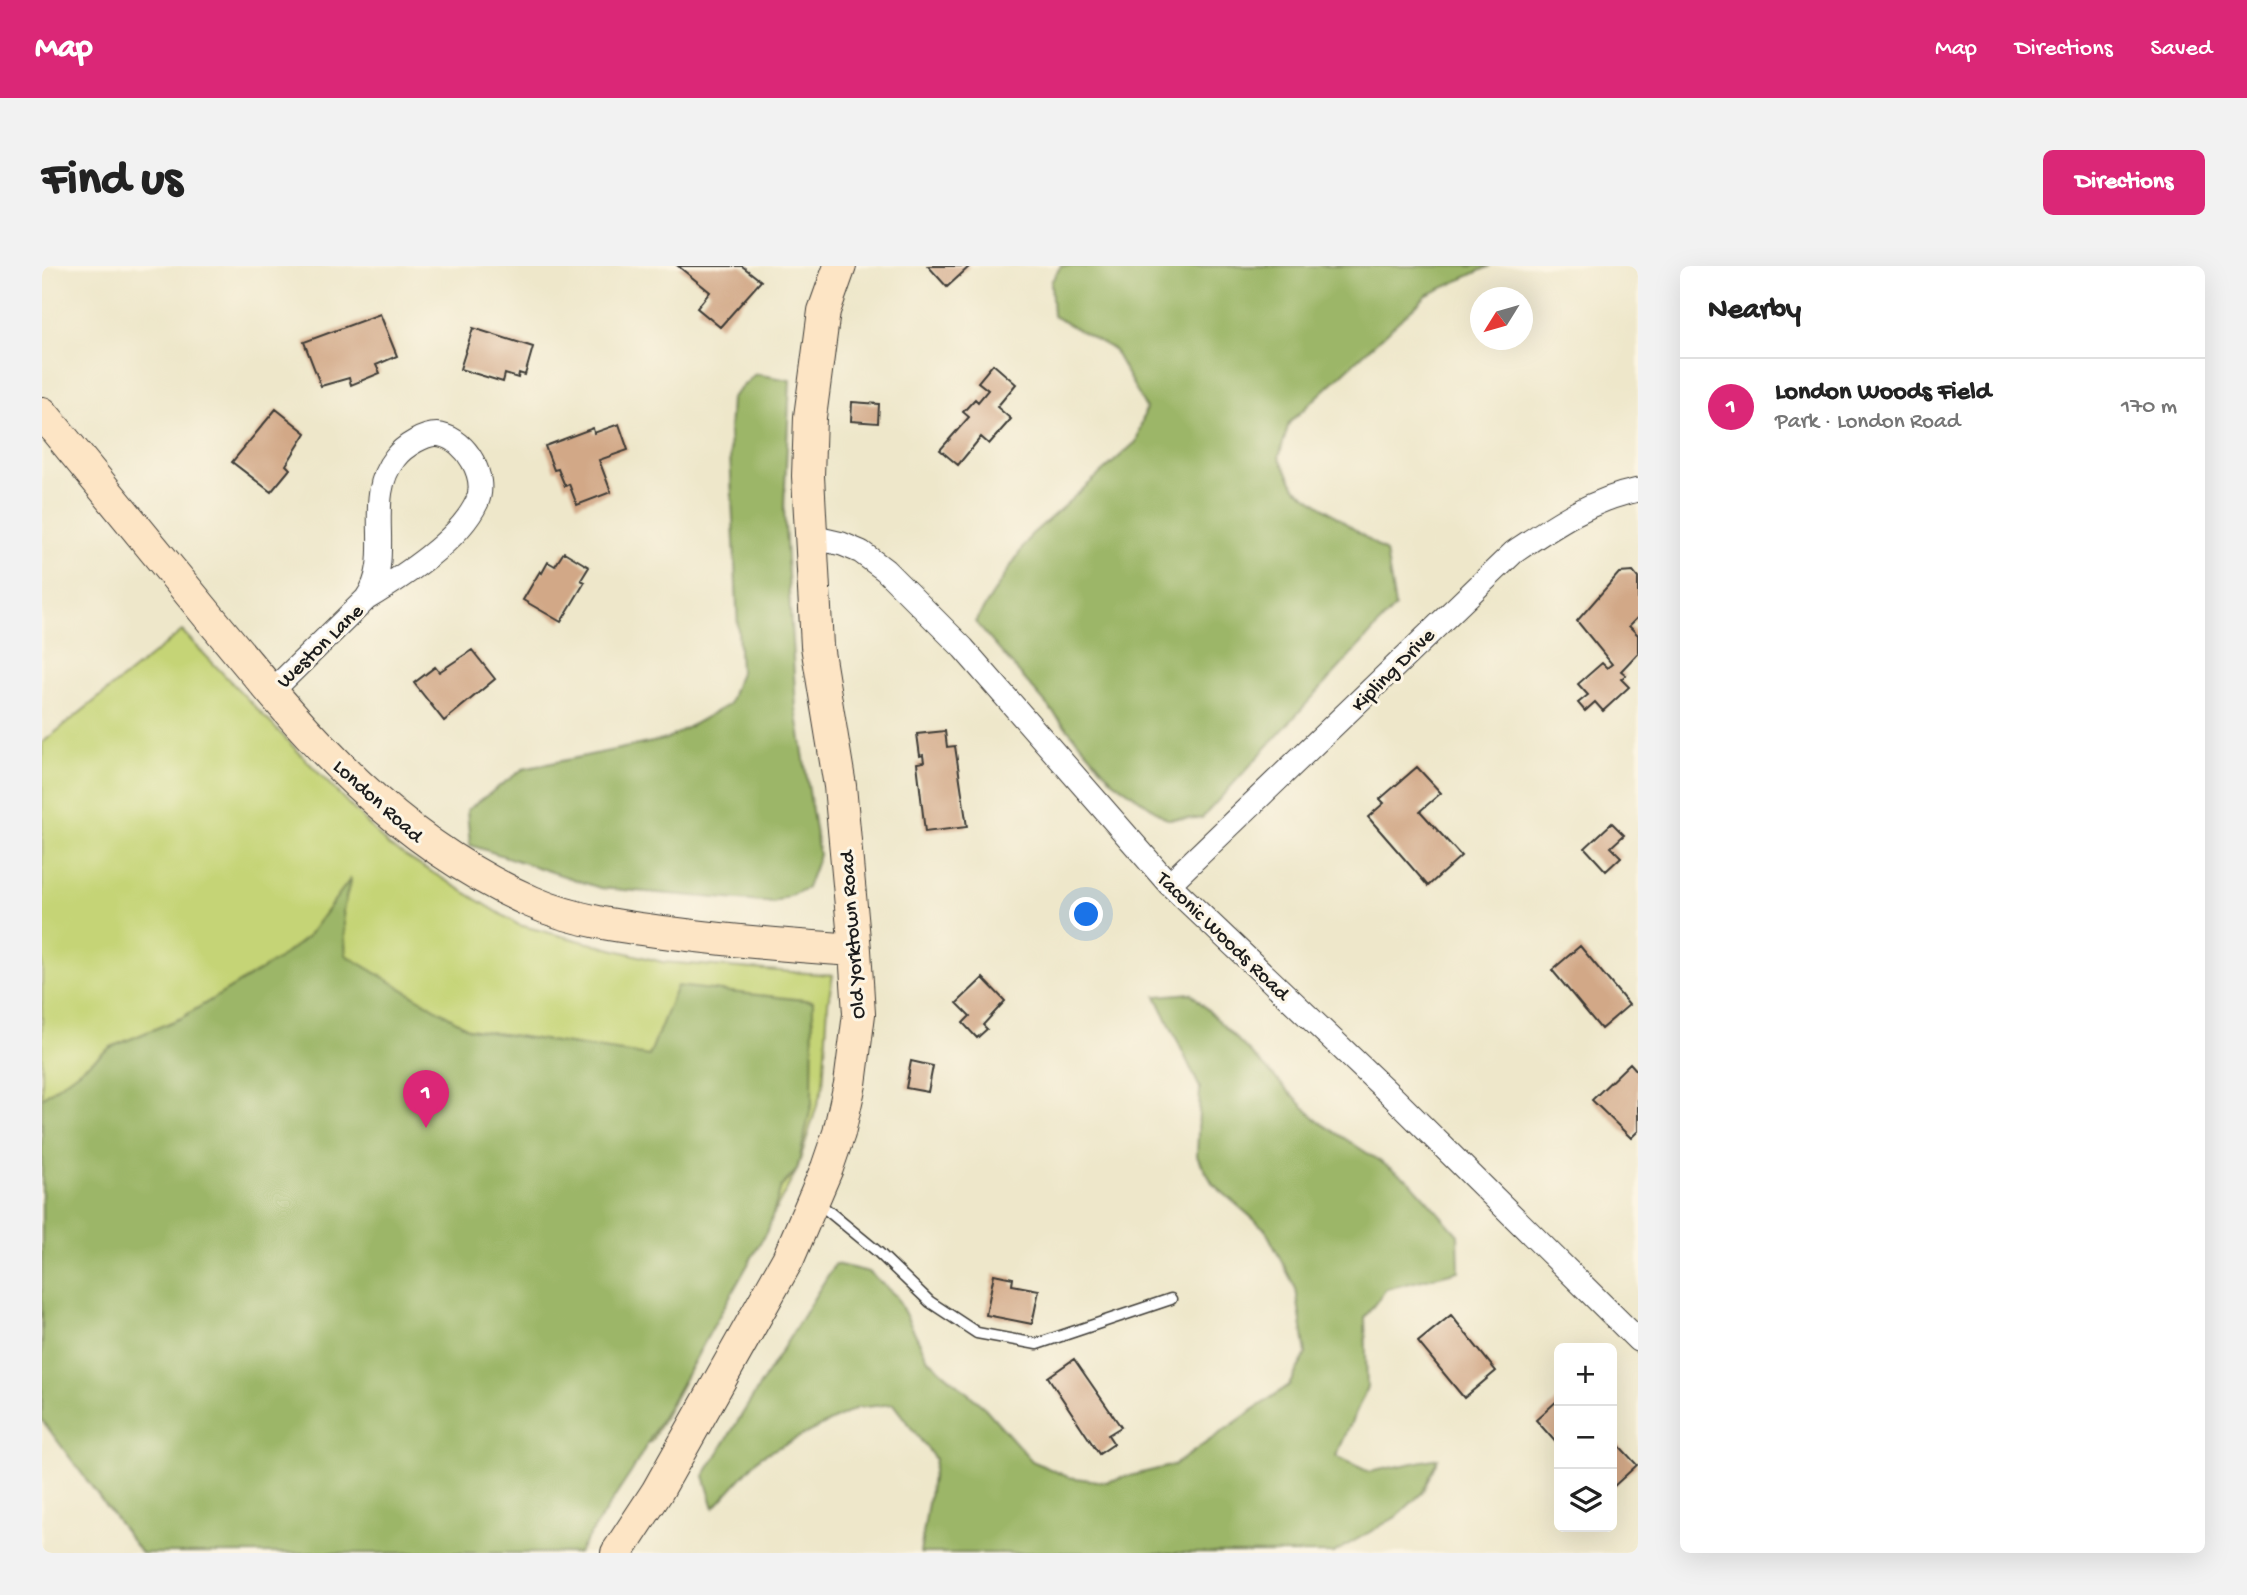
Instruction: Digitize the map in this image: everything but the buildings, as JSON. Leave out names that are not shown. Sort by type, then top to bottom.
[{"type":"main road","name":"Old Yorktown Road","points":[[617,1553],[657,1492],[788,1259],[839,1133],[850,1084],[859,1014],[839,786],[817,646],[810,417],[824,311],[841,266]]},
{"type":"main road","name":"London Road","points":[[42,413],[271,692],[346,775],[391,817],[437,851],[533,902],[610,926],[764,945],[855,950]]},
{"type":"street","name":"Weston Lane","points":[[271,692],[366,599],[377,584],[381,564],[377,522],[386,469],[398,454],[415,442],[437,434],[453,439],[478,470],[481,485],[477,502],[454,534],[393,582],[366,599]]},
{"type":"street","name":"Kipling Drive","points":[[1169,884],[1514,552],[1572,513],[1638,490]]},
{"type":"street","name":"Taconic Woods Road","points":[[812,537],[861,552],[884,570],[963,648],[1169,884],[1394,1098],[1638,1340]]},
{"type":"lane","points":[[814,1199],[878,1252],[930,1302],[977,1333],[1037,1344],[1171,1299]]},
{"type":"green space","points":[[1061,266],[1490,266],[1427,295],[1289,423],[1279,457],[1295,487],[1386,552],[1395,607],[1202,818],[1167,819],[1112,780],[975,622],[1031,535],[1136,442],[1146,408],[1113,349],[1053,316],[1051,282]]},
{"type":"green space","points":[[755,374],[790,380],[784,509],[796,708],[819,855],[807,888],[774,903],[600,888],[470,845],[467,810],[523,769],[667,739],[729,704],[740,672],[729,433],[731,398]]},
{"type":"green space","points":[[182,631],[389,846],[519,925],[662,962],[833,975],[828,1003],[823,1086],[797,1170],[651,1442],[380,1534],[42,1344],[42,743]]},
{"type":"green space","points":[[351,878],[343,910],[346,955],[470,1029],[649,1056],[677,986],[813,1001],[812,1103],[797,1170],[781,1187],[769,1227],[632,1471],[578,1553],[141,1553],[42,1420],[42,1098],[111,1047],[181,1018],[277,960],[307,937]]},
{"type":"green space","points":[[1191,993],[1318,1121],[1410,1181],[1458,1235],[1459,1271],[1386,1289],[1365,1317],[1367,1388],[1336,1456],[1369,1472],[1438,1458],[1422,1493],[1396,1517],[1333,1553],[920,1553],[935,1459],[893,1404],[857,1408],[761,1456],[714,1508],[704,1476],[835,1264],[869,1272],[896,1296],[928,1359],[985,1408],[1032,1461],[1068,1477],[1105,1482],[1174,1465],[1289,1385],[1306,1354],[1296,1289],[1265,1229],[1213,1184],[1197,1156],[1200,1088],[1156,996]]},
{"type":"place","name":"London Woods Field","points":[[426,1128]]}]
